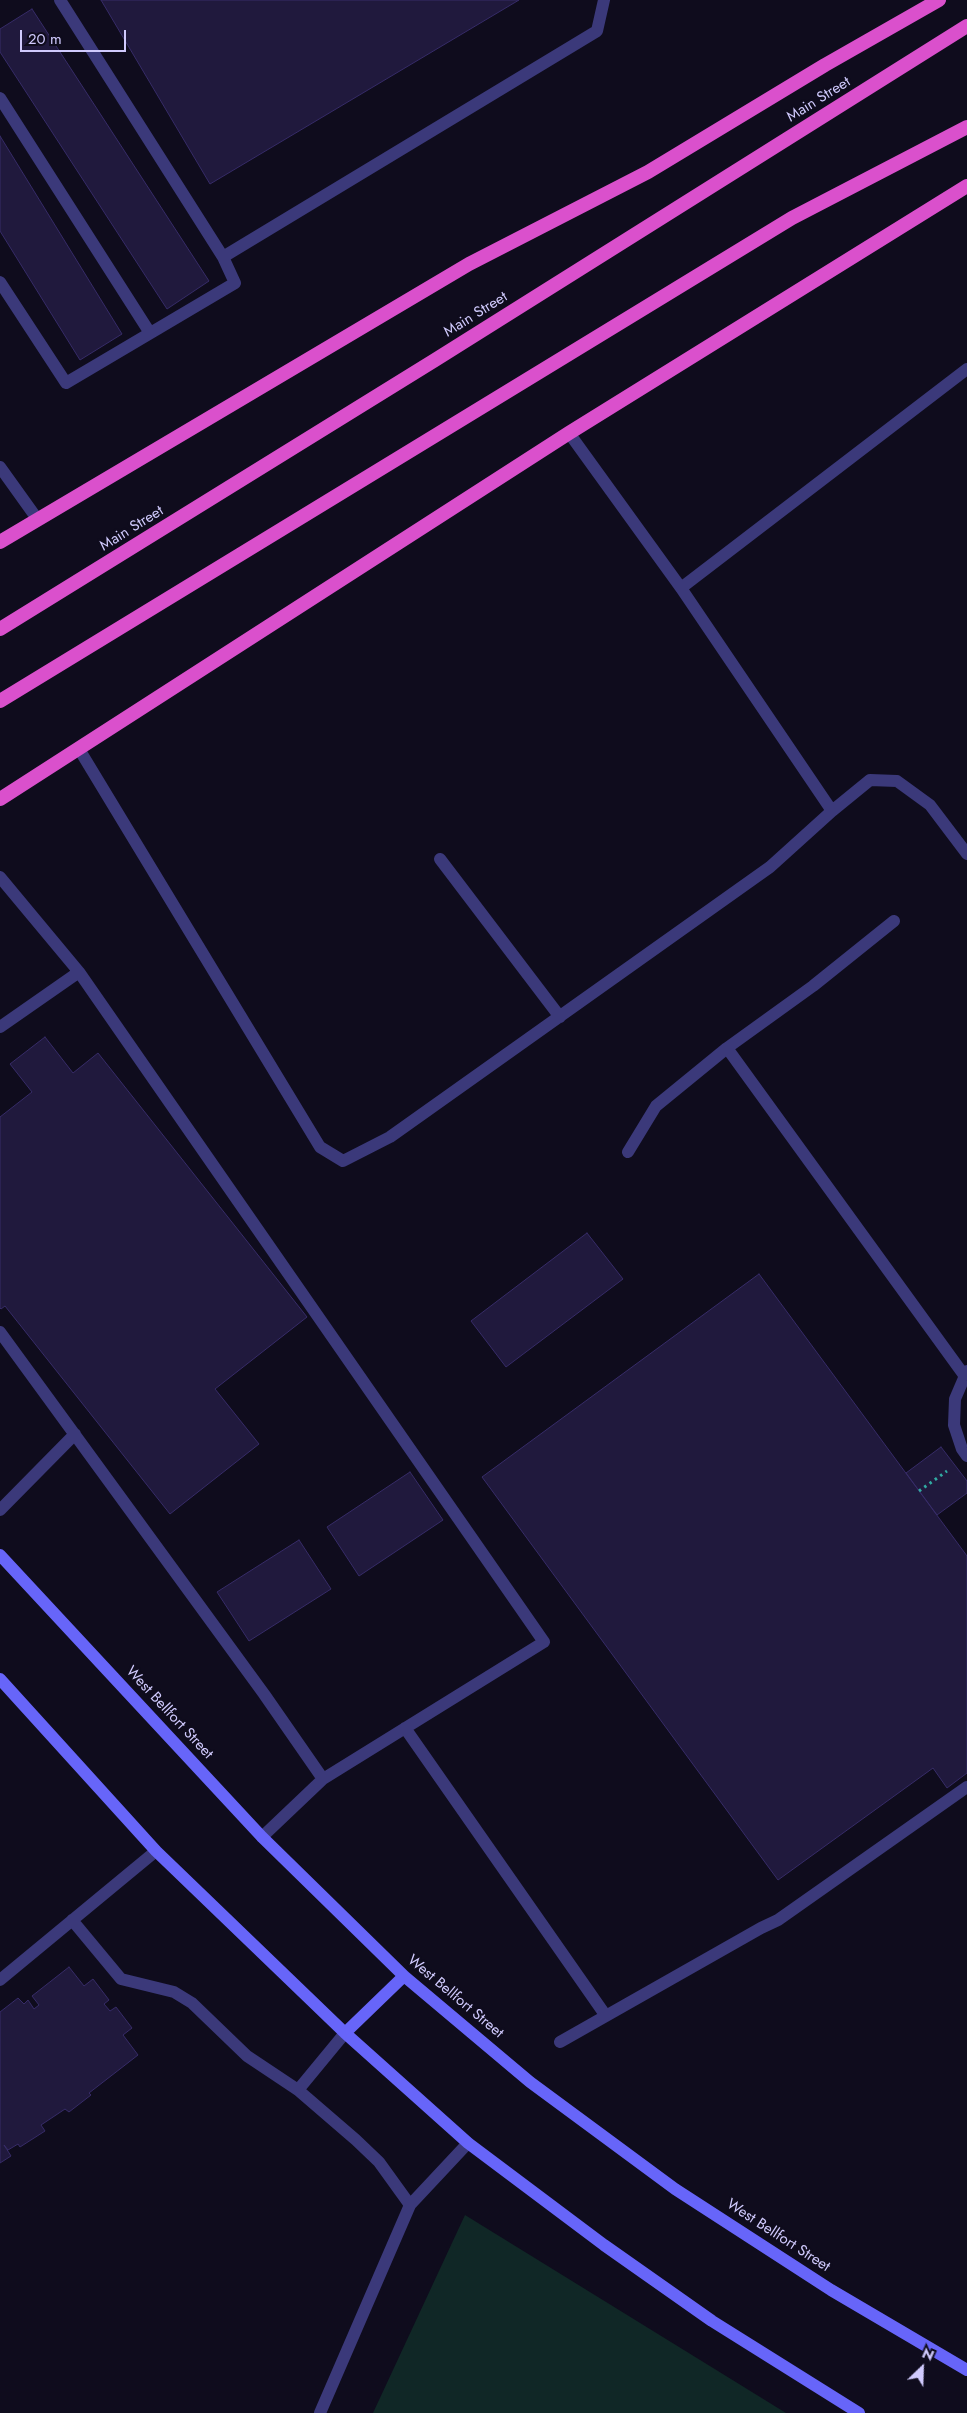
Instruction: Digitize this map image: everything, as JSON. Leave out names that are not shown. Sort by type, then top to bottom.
[{"type":"highway","points":[[0,542],[469,264],[648,172],[826,65],[939,0]]},
{"type":"highway","name":"Main Street","points":[[0,629],[443,355],[967,26]]},
{"type":"highway","points":[[0,701],[792,218],[967,127]]},
{"type":"highway","points":[[0,799],[569,433],[967,186]]},
{"type":"main road","name":"West Bellfort Street","points":[[0,1555],[262,1837],[404,1976],[530,2082],[675,2189],[831,2290],[967,2370]]},
{"type":"main road","points":[[0,1678],[156,1851],[345,2033],[468,2143],[604,2245],[712,2321],[860,2413]]},
{"type":"main road","points":[[345,2033],[404,1976]]},
{"type":"lane","points":[[0,282],[66,383],[235,283],[222,257],[60,0]]},
{"type":"lane","points":[[222,257],[597,31],[604,0]]},
{"type":"lane","points":[[0,98],[150,333]]},
{"type":"lane","points":[[681,588],[967,369]]},
{"type":"lane","points":[[569,433],[681,588],[832,810]]},
{"type":"lane","points":[[0,467],[38,520]]},
{"type":"lane","points":[[79,748],[320,1147],[343,1161],[390,1137],[770,867],[832,810],[870,780],[897,781],[930,805],[967,854]]},
{"type":"lane","points":[[440,858],[560,1017]]},
{"type":"lane","points":[[0,877],[79,972],[544,1642],[323,1779],[262,1837]]},
{"type":"lane","points":[[628,1152],[656,1106],[727,1048],[813,986],[894,921]]},
{"type":"lane","points":[[0,1027],[79,972]]},
{"type":"lane","points":[[727,1048],[966,1373],[955,1399],[954,1424],[962,1449],[967,1456]]},
{"type":"lane","points":[[0,1332],[264,1694],[323,1779]]},
{"type":"lane","points":[[0,1510],[74,1434]]},
{"type":"lane","points":[[405,1728],[606,2016]]},
{"type":"lane","points":[[560,2042],[778,1920],[967,1786]]},
{"type":"lane","points":[[0,1980],[156,1851]]},
{"type":"lane","points":[[72,1920],[121,1980],[174,1992],[192,2003],[247,2056],[298,2090],[356,2140],[378,2162],[410,2205]]},
{"type":"lane","points":[[298,2090],[345,2033]]},
{"type":"lane","points":[[320,2413],[410,2205],[468,2143]]},
{"type":"path","points":[[919,1490],[951,1468]]},
{"type":"green space","points":[[465,2215],[786,2413],[373,2413]]},
{"type":"building","points":[[101,0],[519,0],[210,184]]},
{"type":"building","points":[[32,9],[209,281],[167,309],[0,52],[0,29]]},
{"type":"building","points":[[0,136],[122,334],[80,360],[0,231]]},
{"type":"building","points":[[45,1037],[73,1073],[98,1053],[307,1317],[215,1389],[259,1444],[170,1514],[5,1306],[0,1308],[0,1117],[32,1092],[10,1064]]},
{"type":"building","points":[[587,1233],[623,1279],[506,1367],[471,1321]]},
{"type":"building","points":[[759,1274],[967,1556],[967,1773],[947,1788],[933,1768],[778,1880],[482,1477]]},
{"type":"building","points":[[941,1447],[967,1481],[967,1493],[937,1515],[906,1473]]},
{"type":"building","points":[[410,1472],[443,1520],[359,1576],[327,1527]]},
{"type":"building","points":[[299,1540],[331,1589],[249,1641],[217,1592]]},
{"type":"building","points":[[69,1967],[84,1986],[93,1979],[109,2000],[104,2004],[110,2011],[116,2007],[132,2028],[123,2035],[138,2055],[89,2093],[91,2095],[69,2112],[65,2109],[41,2125],[45,2131],[20,2147],[18,2144],[8,2150],[4,2145],[11,2156],[0,2163],[0,2012],[18,1998],[24,2004],[28,2000],[34,2009],[39,2005],[32,1996]]}]
